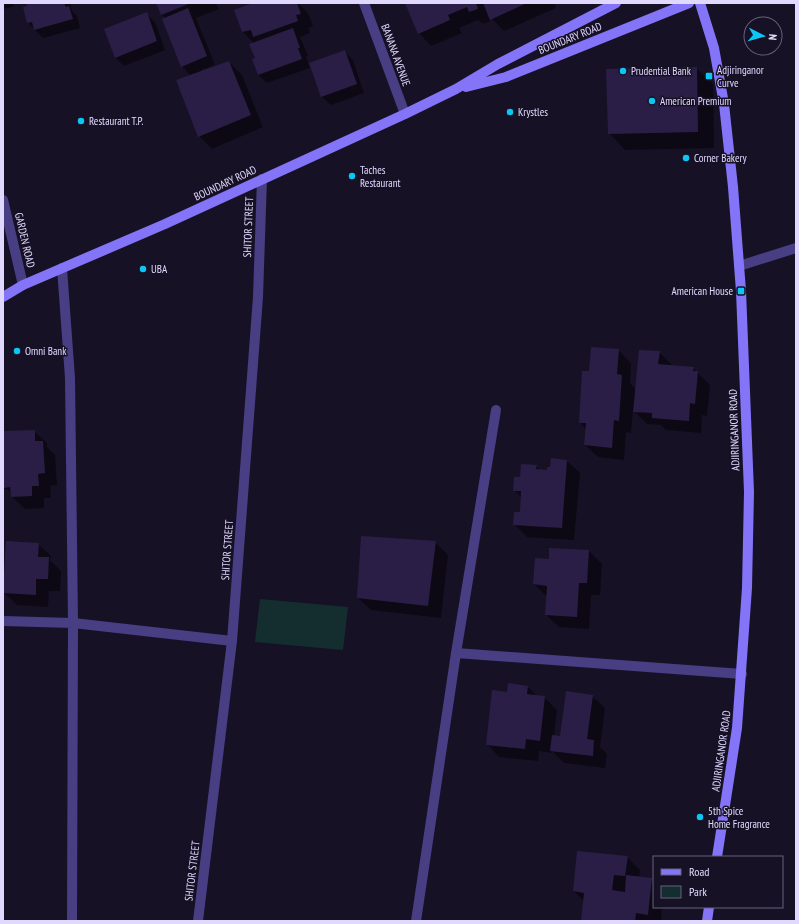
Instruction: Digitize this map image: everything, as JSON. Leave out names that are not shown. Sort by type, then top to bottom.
[{"type":"main road","name":"BOUNDARY ROAD","points":[[3,297],[23,285],[165,224],[405,114],[456,89],[498,64],[616,3]]},
{"type":"main road","name":"BOUNDARY ROAD","points":[[456,89],[506,77],[689,3]]},
{"type":"main road","name":"ADJIRINGANOR ROAD","points":[[700,3],[714,48],[724,104],[733,187],[739,266],[749,492],[747,588],[742,674],[737,728],[717,856]]},
{"type":"main road","points":[[707,921],[710,908]]},
{"type":"street","name":"BANANA AVENUE","points":[[364,3],[405,114]]},
{"type":"street","name":"SHITOR STREET","points":[[198,921],[232,641],[258,297],[262,179]]},
{"type":"street","name":"GARDEN ROAD","points":[[3,200],[23,285]]},
{"type":"street","points":[[739,266],[796,248]]},
{"type":"street","points":[[62,268],[70,378],[73,623],[72,921]]},
{"type":"street","points":[[416,921],[456,653],[496,410]]},
{"type":"street","points":[[3,621],[73,623],[232,641]]},
{"type":"street","points":[[456,653],[742,674]]},
{"type":"green space","points":[[260,599],[348,607],[343,650],[255,642]]},
{"type":"building","points":[[27,3],[64,3],[66,7],[69,6],[73,19],[34,30],[32,22],[27,23],[23,7],[27,6]]},
{"type":"building","points":[[156,3],[191,3],[161,15]]},
{"type":"building","points":[[253,3],[297,3],[301,14],[296,15],[298,21],[253,37],[251,30],[242,32],[234,10]]},
{"type":"building","points":[[405,3],[476,3],[478,9],[469,12],[467,7],[448,15],[450,20],[418,34]]},
{"type":"building","points":[[483,3],[527,3],[490,20]]},
{"type":"building","points":[[188,8],[207,56],[181,67],[162,19]]},
{"type":"building","points":[[147,12],[157,41],[115,58],[104,29]]},
{"type":"building","points":[[293,28],[302,59],[258,75],[252,59],[255,58],[249,44]]},
{"type":"building","points":[[345,50],[357,84],[321,97],[309,63]]},
{"type":"building","points":[[229,61],[251,115],[198,137],[176,80]]},
{"type":"building","name":"American Premium","points":[[697,67],[698,132],[608,134],[606,69]]},
{"type":"building","points":[[591,347],[619,349],[617,374],[622,375],[619,421],[614,420],[612,448],[584,445],[586,423],[579,423],[582,371],[589,371]]},
{"type":"building","points":[[639,350],[660,351],[658,364],[694,367],[693,371],[698,371],[695,404],[690,403],[689,421],[652,418],[652,413],[633,412]]},
{"type":"building","points":[[35,430],[35,441],[43,441],[45,473],[38,474],[39,486],[32,486],[32,496],[11,497],[10,487],[4,488],[3,431]]},
{"type":"building","points":[[551,458],[567,460],[562,528],[513,525],[514,512],[520,512],[521,491],[513,491],[514,477],[520,477],[521,464],[537,465],[536,469],[547,470],[547,467],[550,467]]},
{"type":"building","points":[[361,536],[436,541],[428,606],[357,598]]},
{"type":"building","points":[[6,541],[39,543],[38,557],[49,557],[48,579],[36,579],[36,595],[3,593]]},
{"type":"building","points":[[549,548],[589,550],[587,583],[579,583],[577,617],[545,615],[547,586],[533,584],[535,558],[549,559]]},
{"type":"building","points":[[508,683],[528,686],[527,694],[545,696],[540,741],[526,739],[525,749],[486,745],[492,690],[507,692]]},
{"type":"building","points":[[566,691],[593,695],[587,739],[594,740],[593,756],[550,751],[552,735],[560,736]]},
{"type":"building","points":[[577,851],[628,856],[625,876],[614,875],[612,890],[625,892],[626,875],[652,878],[648,915],[636,913],[635,921],[581,921],[584,893],[573,891]]},
{"type":"place","name":"Prudential Bank","points":[[623,71]]},
{"type":"place","name":"Adjiringanor Curve","points":[[709,76]]},
{"type":"place","name":"American Premium","points":[[652,101]]},
{"type":"place","name":"Krystles","points":[[510,112]]},
{"type":"place","name":"Restaurant T.P.","points":[[81,121]]},
{"type":"place","name":"Corner Bakery","points":[[686,158]]},
{"type":"place","name":"Taches Restaurant","points":[[352,176]]},
{"type":"place","name":"UBA","points":[[143,269]]},
{"type":"place","name":"American House","points":[[741,291]]},
{"type":"place","name":"Omni Bank","points":[[17,351]]},
{"type":"place","name":"5th Spice Home Fragrance","points":[[700,817]]}]
